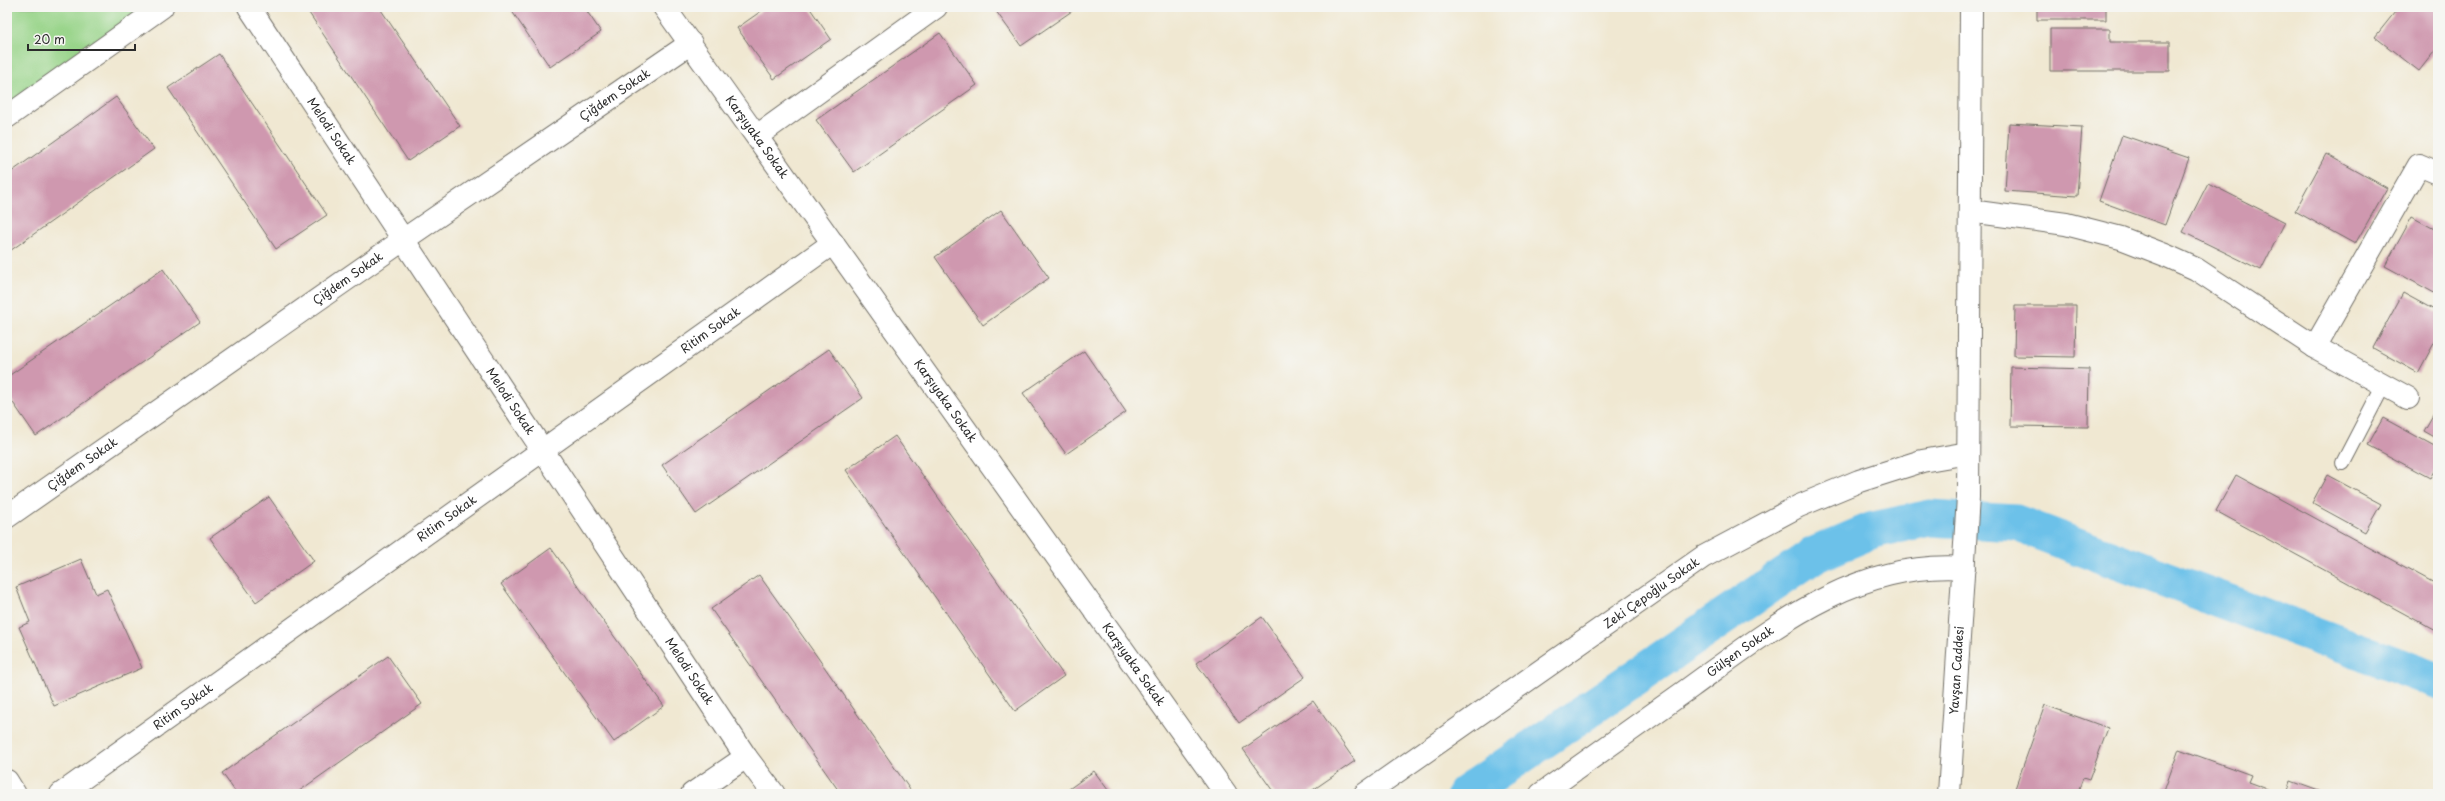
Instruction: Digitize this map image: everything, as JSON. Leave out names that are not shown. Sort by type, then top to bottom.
[{"type":"street","points":[[7,117],[162,7]]},
{"type":"street","name":"Melodi Sokak","points":[[249,7],[746,757],[774,794]]},
{"type":"street","name":"Karşıyaka Sokak","points":[[664,7],[1226,794]]},
{"type":"street","points":[[757,136],[936,7]]},
{"type":"street","name":"Yavşan Caddesi","points":[[1949,794],[1968,497],[1971,7]]},
{"type":"street","name":"Çiğdem Sokak","points":[[7,516],[403,240],[691,43]]},
{"type":"street","points":[[2314,347],[2419,165],[2438,173]]},
{"type":"street","points":[[1970,211],[2066,224],[2121,238],[2164,254],[2196,268],[2314,347],[2408,398]]},
{"type":"street","name":"Ritim Sokak","points":[[61,794],[833,243]]},
{"type":"street","name":"Zeki Çepoğlu Sokak","points":[[1365,794],[1703,557],[1799,506],[1859,481],[1922,461],[1968,453]]},
{"type":"street","name":"Gülşen Sokak","points":[[1541,794],[1761,637],[1832,594],[1892,572],[1935,566],[1964,558]]},
{"type":"street","points":[[692,794],[746,757]]},
{"type":"street","points":[[7,781],[15,794]]},
{"type":"lane","points":[[2343,463],[2384,384]]},
{"type":"green space","points":[[7,7],[162,7],[7,117]]},
{"type":"building","points":[[305,7],[379,7],[460,126],[408,161]]},
{"type":"building","points":[[509,7],[584,7],[601,32],[550,67]]},
{"type":"building","points":[[767,7],[809,7],[831,39],[774,79],[737,28]]},
{"type":"building","points":[[993,7],[1069,7],[1072,11],[1021,46]]},
{"type":"building","points":[[2037,7],[2106,7],[2106,20],[2037,20]]},
{"type":"building","points":[[2399,7],[2438,7],[2438,47],[2419,71],[2375,37]]},
{"type":"building","points":[[2050,29],[2110,29],[2110,42],[2170,42],[2170,71],[2050,71]]},
{"type":"building","points":[[940,33],[977,85],[854,172],[816,120]]},
{"type":"building","points":[[219,54],[327,215],[276,249],[168,88]]},
{"type":"building","points":[[116,97],[154,149],[7,253],[7,175]]},
{"type":"building","points":[[2009,123],[2082,127],[2077,196],[2005,191]]},
{"type":"building","points":[[2122,135],[2189,158],[2165,225],[2099,201]]},
{"type":"building","points":[[2326,154],[2387,188],[2355,244],[2295,211]]},
{"type":"building","points":[[2208,183],[2285,222],[2261,270],[2183,232]]},
{"type":"building","points":[[1001,210],[1049,278],[983,325],[935,257]]},
{"type":"building","points":[[2412,217],[2438,231],[2438,295],[2385,266]]},
{"type":"building","points":[[163,269],[200,322],[36,436],[7,394],[7,377]]},
{"type":"building","points":[[2403,293],[2438,312],[2438,336],[2418,373],[2373,348]]},
{"type":"building","points":[[2015,306],[2076,306],[2075,357],[2014,356]]},
{"type":"building","points":[[829,349],[863,398],[696,514],[662,465]]},
{"type":"building","points":[[1084,351],[1126,412],[1066,454],[1023,393]]},
{"type":"building","points":[[2011,367],[2089,369],[2088,427],[2010,426]]},
{"type":"building","points":[[2438,406],[2438,439],[2424,431]]},
{"type":"building","points":[[2383,418],[2438,448],[2438,464],[2430,478],[2368,445]]},
{"type":"building","points":[[895,436],[1064,676],[1015,711],[846,470]]},
{"type":"building","points":[[2236,475],[2438,585],[2438,632],[2216,511]]},
{"type":"building","points":[[2327,475],[2381,504],[2365,532],[2312,503]]},
{"type":"building","points":[[269,497],[314,561],[256,602],[210,538]]},
{"type":"building","points":[[551,548],[664,706],[614,742],[501,584]]},
{"type":"building","points":[[81,559],[96,594],[107,589],[142,668],[54,706],[19,627],[30,622],[16,587]]},
{"type":"building","points":[[759,575],[913,794],[841,794],[711,609]]},
{"type":"building","points":[[1262,617],[1305,677],[1239,723],[1196,663]]},
{"type":"building","points":[[388,656],[422,704],[295,794],[237,794],[222,773]]},
{"type":"building","points":[[1313,701],[1355,761],[1307,794],[1275,794],[1243,749]]},
{"type":"building","points":[[2045,705],[2108,728],[2089,780],[2083,778],[2077,794],[2013,794]]},
{"type":"building","points":[[2179,749],[2251,775],[2248,782],[2281,794],[2163,794]]},
{"type":"building","points":[[1094,771],[1111,794],[1062,794]]},
{"type":"building","points":[[2291,781],[2327,794],[2287,794]]},
{"type":"waterway","points":[[1465,794],[1814,555],[1873,530],[1930,518],[2016,523],[2438,681]]}]
